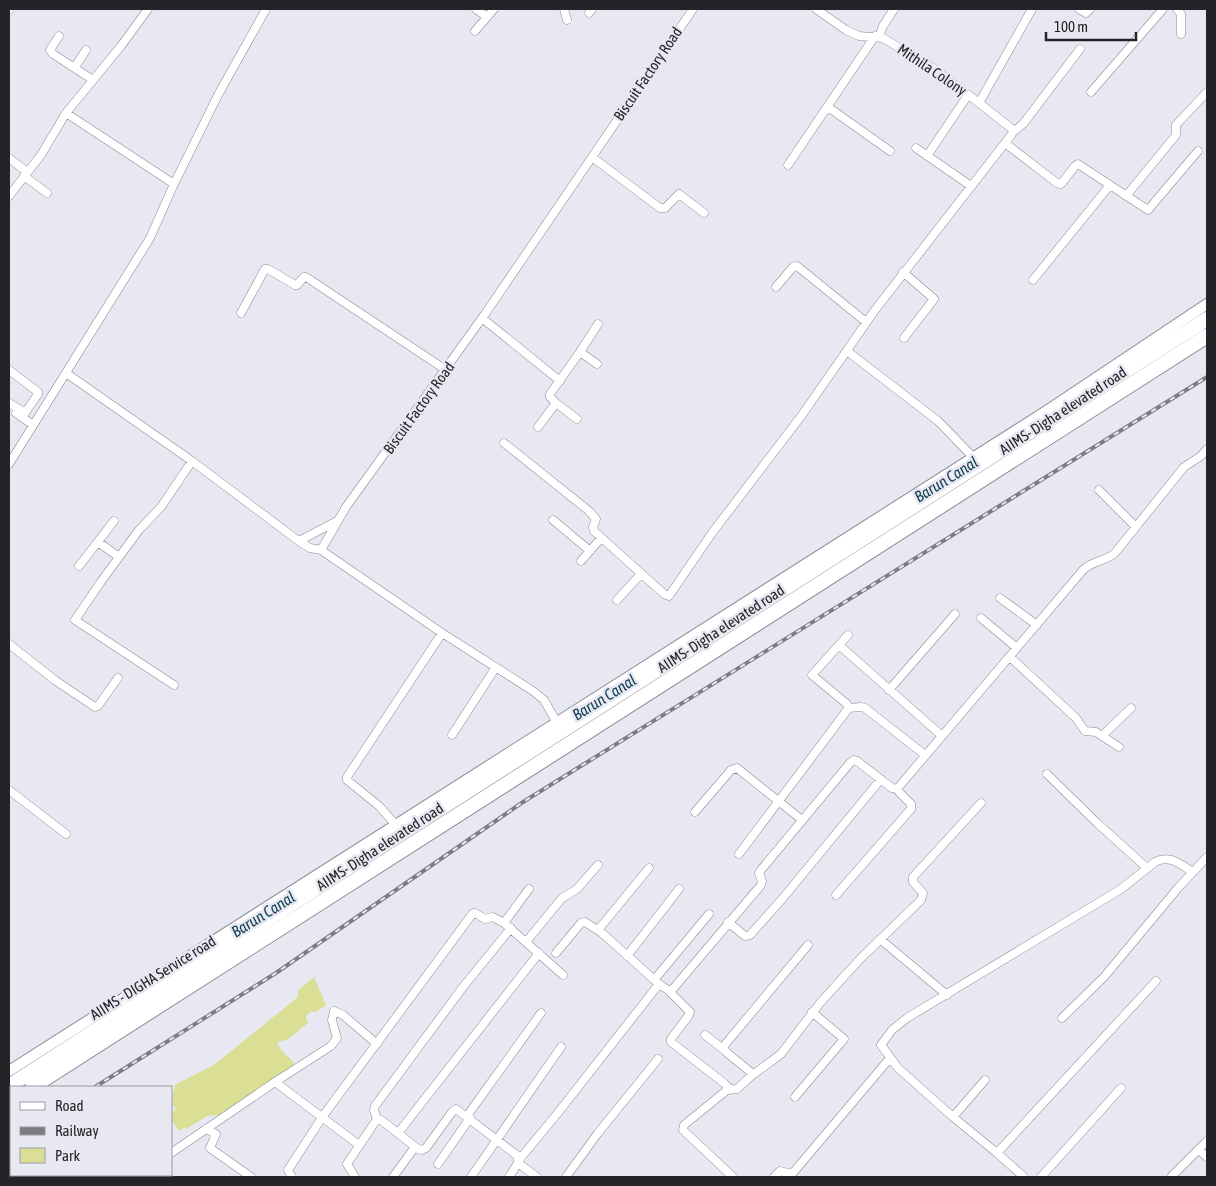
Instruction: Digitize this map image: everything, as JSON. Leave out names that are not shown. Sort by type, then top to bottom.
[{"type":"highway","name":"AIIMS- Digha elevated road","points":[[9,1086],[1207,318]]},
{"type":"highway","name":"AIIMS- Digha elevated road","points":[[34,1086],[1207,336]]},
{"type":"main road","name":"AIIMS - DIGHA Service road","points":[[9,1071],[1056,404],[1207,304]]},
{"type":"street","points":[[9,196],[41,155],[66,113],[148,9]]},
{"type":"street","points":[[9,464],[150,238],[218,94],[266,9]]},
{"type":"street","points":[[476,9],[487,17]]},
{"type":"street","points":[[475,31],[494,9]]},
{"type":"street","points":[[565,9],[567,20]]},
{"type":"street","name":"Biscuit Factory Road","points":[[321,550],[338,520],[446,370],[693,9]]},
{"type":"street","name":"Mithila Colony","points":[[816,9],[852,33],[864,38],[877,36],[933,68],[979,103],[1032,9]]},
{"type":"street","points":[[788,165],[894,9]]},
{"type":"street","points":[[1079,9],[1086,13],[1090,9]]},
{"type":"street","points":[[1091,92],[1163,9]]},
{"type":"street","points":[[1177,9],[1180,14],[1182,34]]},
{"type":"street","points":[[59,36],[50,50],[53,54],[93,80]]},
{"type":"street","points":[[504,443],[595,516],[596,519],[592,529],[641,574],[664,594],[669,596],[712,533],[802,415],[903,272],[1013,132],[1023,124],[1080,49]]},
{"type":"street","points":[[75,67],[86,50]]},
{"type":"street","points":[[1126,196],[1176,135],[1176,125],[1207,92]]},
{"type":"street","points":[[927,156],[968,95]]},
{"type":"street","points":[[979,103],[1011,128],[1013,132]]},
{"type":"street","points":[[828,107],[890,151]]},
{"type":"street","points":[[66,113],[174,184]]},
{"type":"street","points":[[1005,144],[1059,184],[1077,164],[1150,210],[1198,151]]},
{"type":"street","points":[[916,148],[971,186]]},
{"type":"street","points":[[592,157],[660,208],[665,208],[679,194],[704,213]]},
{"type":"street","points":[[9,158],[47,193]]},
{"type":"street","points":[[1033,280],[1110,185]]},
{"type":"street","points":[[776,287],[793,267],[797,266],[866,322]]},
{"type":"street","points":[[241,313],[265,269],[296,285],[306,277],[446,370]]},
{"type":"street","points":[[903,272],[934,299],[904,338]]},
{"type":"street","points":[[482,318],[560,382]]},
{"type":"street","points":[[577,419],[556,403],[550,395],[598,324]]},
{"type":"street","points":[[847,351],[938,421],[972,456]]},
{"type":"street","points":[[580,352],[597,364]]},
{"type":"street","points":[[9,370],[37,390],[38,394],[25,413],[9,403]]},
{"type":"street","points":[[66,373],[192,461],[299,541],[310,548],[321,550],[540,696],[556,721]]},
{"type":"street","points":[[33,402],[44,409]]},
{"type":"street","points":[[538,427],[556,403]]},
{"type":"street","points":[[9,407],[34,425]]},
{"type":"street","points":[[896,789],[1086,567],[1111,556],[1184,467],[1201,456],[1207,449]]},
{"type":"street","points":[[174,685],[75,620],[119,557],[143,526],[161,508],[192,461]]},
{"type":"street","points":[[1099,490],[1136,527]]},
{"type":"street","points":[[299,541],[338,520]]},
{"type":"street","points":[[553,520],[590,551]]},
{"type":"street","points":[[79,566],[114,522]]},
{"type":"street","points":[[581,561],[601,538]]},
{"type":"street","points":[[98,542],[119,557]]},
{"type":"street","points":[[617,600],[641,574]]},
{"type":"street","points":[[1000,598],[1037,625]]},
{"type":"street","points":[[889,690],[955,614]]},
{"type":"street","points":[[980,618],[1017,648]]},
{"type":"street","points":[[396,825],[379,806],[347,780],[346,777],[442,632]]},
{"type":"street","points":[[848,635],[812,675],[848,708],[866,708],[925,755]]},
{"type":"street","points":[[9,644],[56,681],[95,707],[98,706],[118,678]]},
{"type":"street","points":[[839,645],[941,736]]},
{"type":"street","points":[[1010,657],[1076,718],[1085,731],[1094,731],[1118,748]]},
{"type":"street","points":[[452,735],[496,666]]},
{"type":"street","points":[[739,854],[848,708]]},
{"type":"street","points":[[1102,736],[1131,708]]},
{"type":"street","points":[[668,990],[673,989],[761,885],[759,873],[802,820],[852,761],[859,762],[896,789],[911,804],[911,809],[836,895]]},
{"type":"street","points":[[695,812],[735,768],[741,770],[802,820]]},
{"type":"street","points":[[1047,774],[1147,868]]},
{"type":"street","points":[[728,922],[745,936],[750,935],[881,779]]},
{"type":"street","points":[[9,790],[66,834]]},
{"type":"street","points":[[556,953],[582,922],[598,930],[687,1006],[690,1012],[689,1015],[671,1038],[671,1042],[730,1089],[737,1090],[753,1074],[785,1050],[812,1012],[880,939],[922,898],[922,894],[912,880],[914,876],[981,803]]},
{"type":"street","points":[[1062,1018],[1104,977],[1178,888],[1207,857]]},
{"type":"street","points":[[1024,1177],[898,1068],[881,1045],[892,1030],[907,1018],[1125,886],[1161,859],[1171,859],[1193,872]]},
{"type":"street","points":[[526,942],[562,898],[577,889],[598,865]]},
{"type":"street","points":[[598,930],[649,868]]},
{"type":"street","points":[[504,923],[529,889]]},
{"type":"street","points":[[627,956],[679,889]]},
{"type":"street","points":[[292,1177],[288,1169],[323,1116],[471,914],[475,913],[486,920],[493,917],[504,923],[563,975]]},
{"type":"street","points":[[509,1177],[518,1162],[557,1114],[709,914]]},
{"type":"street","points":[[377,1119],[374,1106],[463,987],[511,928]]},
{"type":"street","points":[[880,939],[946,995]]},
{"type":"street","points":[[723,1049],[754,1008],[808,945]]},
{"type":"street","points":[[398,1133],[539,953]]},
{"type":"street","points":[[997,1153],[1156,981]]},
{"type":"street","points":[[172,1152],[334,1043],[337,1034],[332,1020],[334,1011],[343,1015],[377,1044]]},
{"type":"street","points":[[795,1097],[844,1039],[812,1012]]},
{"type":"street","points":[[438,1164],[468,1117],[541,1013]]},
{"type":"street","points":[[705,1035],[753,1074]]},
{"type":"street","points":[[471,1177],[496,1138],[561,1047]]},
{"type":"street","points":[[774,1177],[780,1171],[792,1174],[890,1058]]},
{"type":"street","points":[[566,1177],[598,1133],[658,1059]]},
{"type":"street","points":[[953,1117],[986,1080]]},
{"type":"street","points":[[275,1082],[323,1116],[359,1145]]},
{"type":"street","points":[[1041,1177],[1121,1088]]},
{"type":"street","points":[[730,1089],[686,1123],[683,1128],[733,1177]]},
{"type":"street","points":[[377,1119],[381,1120],[415,1147],[424,1150],[454,1110],[458,1110],[515,1153],[518,1162],[538,1177]]},
{"type":"street","points":[[356,1177],[347,1164],[377,1119]]},
{"type":"street","points":[[206,1129],[216,1134],[210,1148],[251,1177]]},
{"type":"street","points":[[1171,1177],[1207,1141]]},
{"type":"street","points":[[393,1177],[415,1147]]},
{"type":"street","points":[[1199,1150],[1207,1157]]},
{"type":"green space","points":[[314,977],[326,1005],[316,1012],[310,1012],[306,1017],[308,1023],[287,1040],[277,1042],[295,1065],[220,1115],[207,1116],[186,1129],[185,1127],[179,1131],[172,1121],[172,1112],[176,1109],[172,1104],[175,1085],[215,1064],[298,997],[298,990]]},
{"type":"waterway","name":"Barun Canal","points":[[414,834],[711,645]]},
{"type":"railway","points":[[97,1086],[276,973],[523,802],[1207,377]]}]
